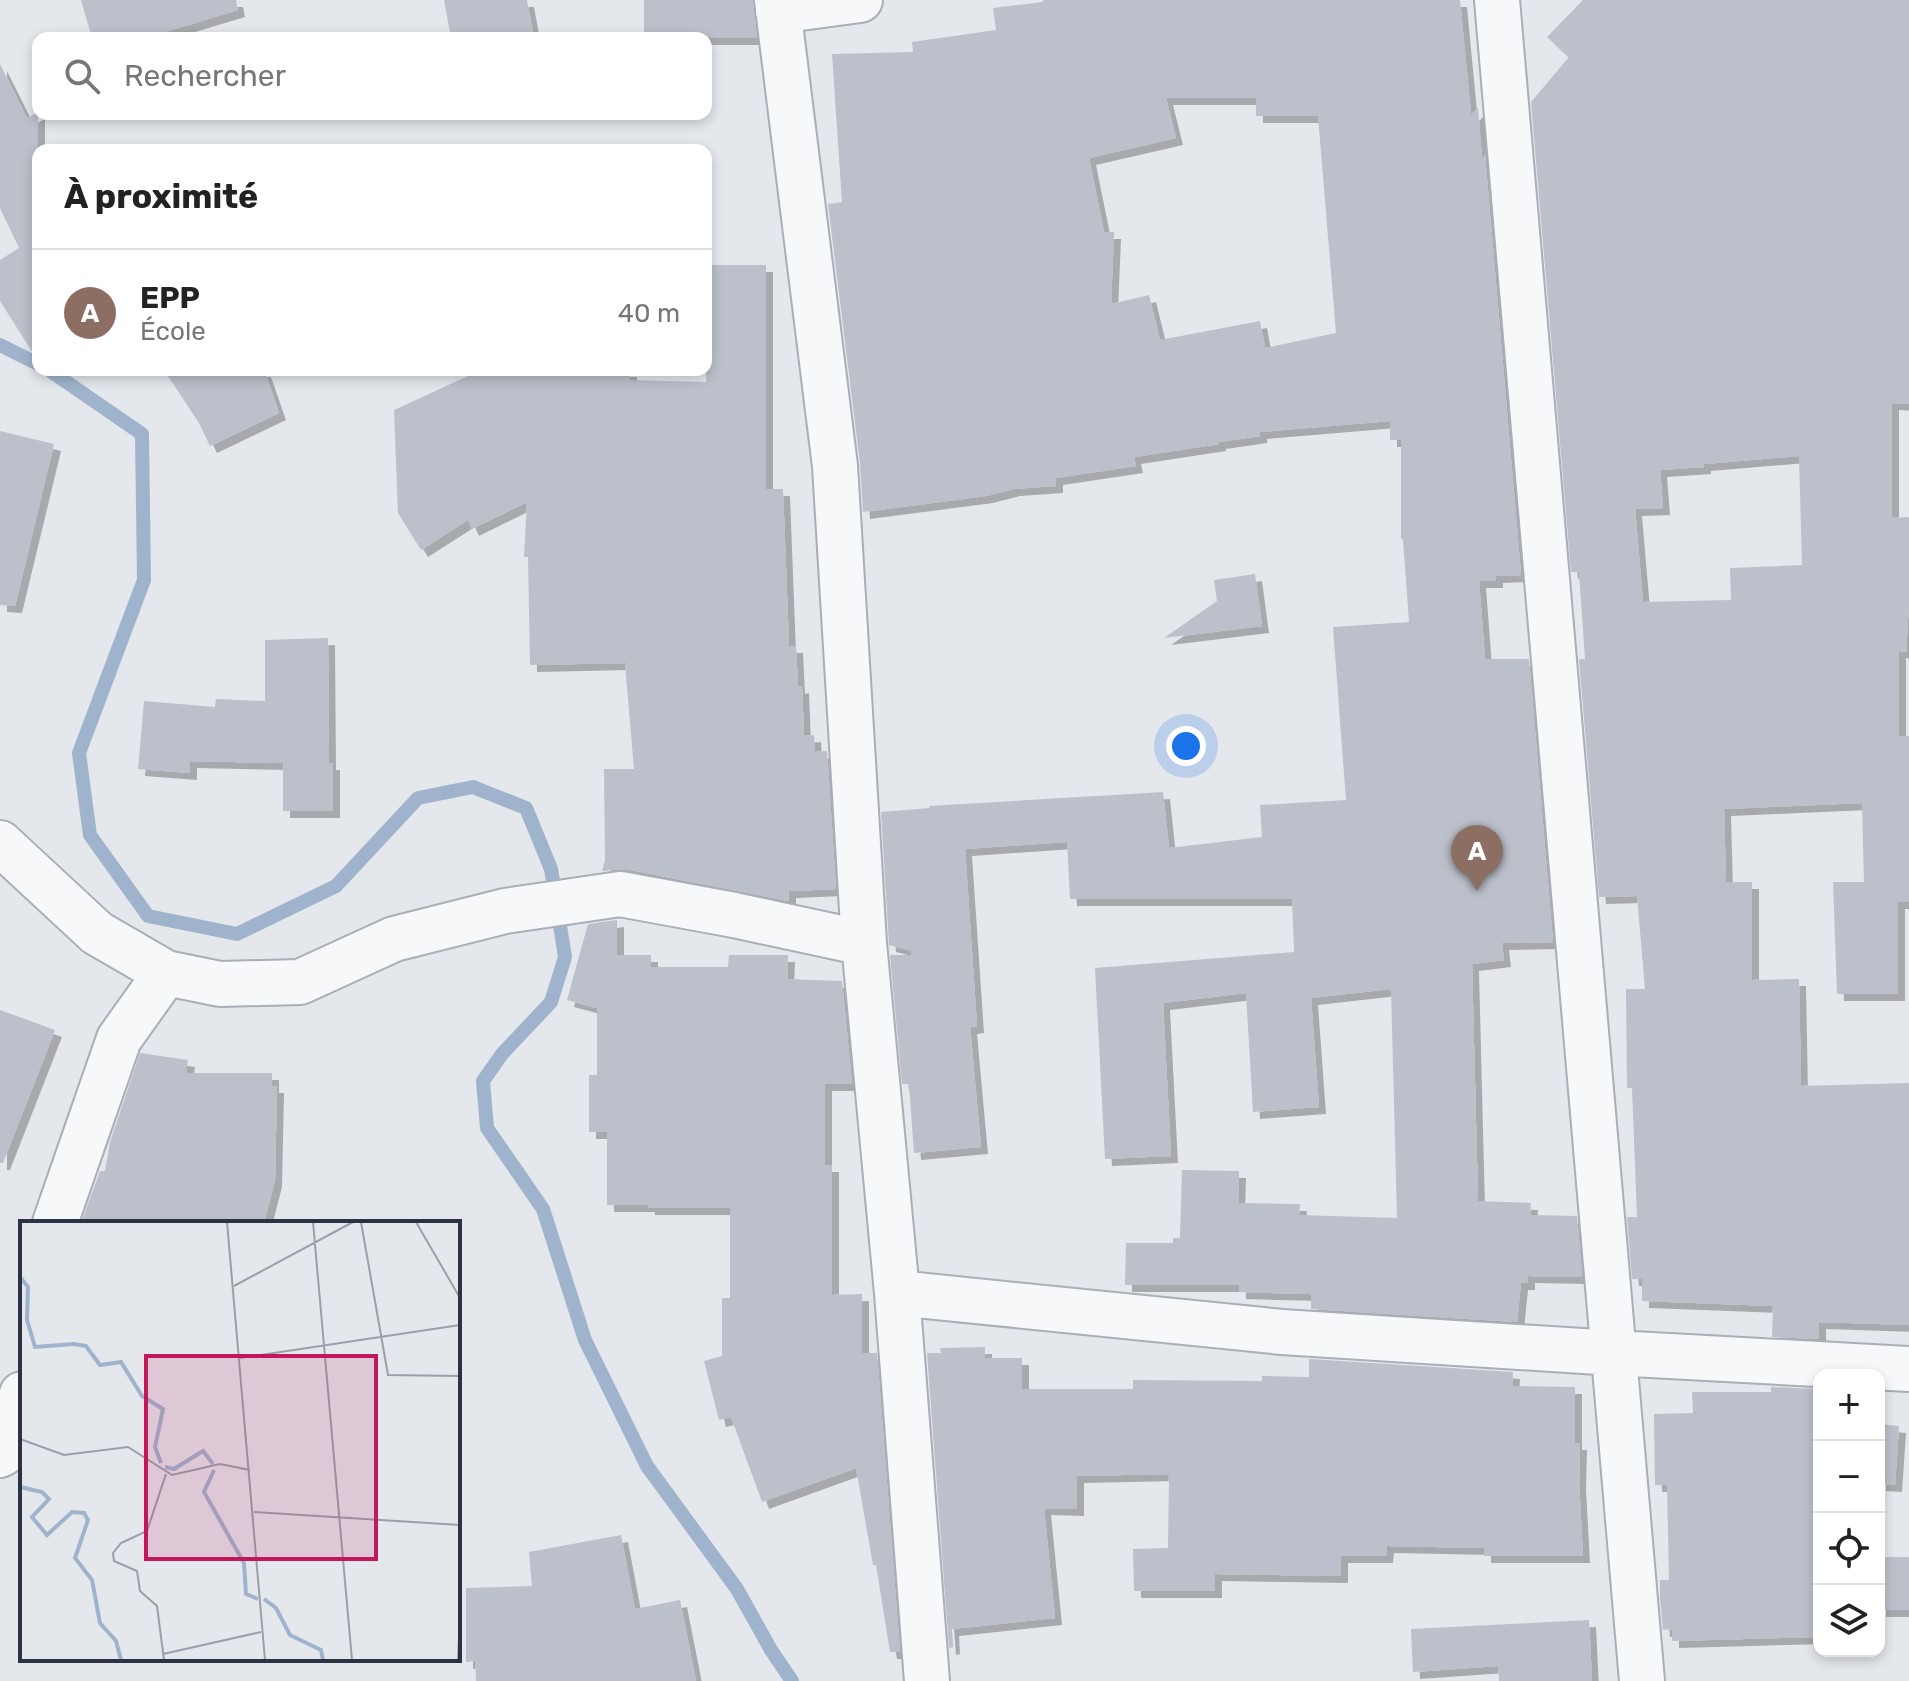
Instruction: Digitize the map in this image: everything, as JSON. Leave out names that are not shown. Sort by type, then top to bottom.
[{"type":"street","points":[[860,0],[778,6],[835,466],[864,943],[897,1293],[927,1681]]},
{"type":"street","points":[[1497,0],[1642,1681]]},
{"type":"street","points":[[0,843],[97,933],[166,973],[220,984],[300,982],[394,939],[505,911],[620,894],[864,943]]},
{"type":"street","points":[[56,1221],[119,1039],[166,973]]},
{"type":"street","points":[[897,1293],[1282,1332],[1909,1369]]},
{"type":"street","points":[[0,1455],[5,1452],[20,1401]]},
{"type":"building","points":[[81,0],[236,0],[238,10],[165,32],[90,32]]},
{"type":"building","points":[[444,0],[527,0],[533,32],[450,32]]},
{"type":"building","points":[[644,0],[753,0],[757,38],[712,38],[712,32],[644,32]]},
{"type":"building","points":[[1460,0],[1471,115],[1478,108],[1482,159],[1485,155],[1521,575],[1496,576],[1496,581],[1479,581],[1485,659],[1529,659],[1553,942],[1502,943],[1504,960],[1472,964],[1478,1201],[1531,1203],[1530,1215],[1577,1216],[1582,1277],[1528,1276],[1528,1283],[1521,1283],[1517,1322],[1311,1309],[1311,1294],[1239,1292],[1239,1285],[1125,1285],[1126,1243],[1173,1243],[1173,1238],[1180,1238],[1182,1170],[1239,1171],[1238,1203],[1300,1204],[1299,1215],[1397,1218],[1391,989],[1311,998],[1319,1107],[1253,1112],[1246,993],[1163,1003],[1171,1156],[1105,1159],[1095,968],[1294,952],[1292,899],[1070,899],[1067,842],[965,849],[977,1026],[970,1027],[981,1147],[914,1153],[909,1084],[902,1084],[890,955],[911,955],[912,951],[889,945],[881,812],[929,806],[1163,792],[1169,848],[1262,837],[1260,805],[1346,800],[1333,627],[1409,622],[1401,539],[1401,440],[1390,440],[1390,421],[1260,432],[1260,436],[1134,457],[1136,466],[1056,478],[1056,486],[1013,489],[986,496],[863,512],[860,463],[828,204],[842,202],[832,54],[913,52],[912,42],[996,30],[993,8],[1043,2]],"holes":[[[1166,98],[1256,98],[1256,116],[1318,116],[1336,333],[1265,348],[1260,321],[1160,340],[1149,295],[1111,304],[1114,232],[1104,232],[1089,158],[1176,138]]]},
{"type":"building","points":[[1583,0],[1909,0],[1909,404],[1892,403],[1892,518],[1909,517],[1909,603],[1906,652],[1899,651],[1899,736],[1909,736],[1909,902],[1898,902],[1898,994],[1837,994],[1833,882],[1864,882],[1862,803],[1724,809],[1726,882],[1752,882],[1752,980],[1799,979],[1801,1086],[1909,1083],[1909,1325],[1819,1322],[1819,1339],[1772,1337],[1773,1306],[1642,1301],[1642,1279],[1632,1279],[1627,1217],[1637,1217],[1632,1088],[1627,1088],[1626,989],[1645,989],[1637,896],[1599,897],[1579,659],[1585,659],[1579,572],[1571,572],[1531,102],[1569,57],[1547,37]],"holes":[[[1799,456],[1802,565],[1730,568],[1731,600],[1643,602],[1635,509],[1663,508],[1660,470]]]},
{"type":"building","points":[[0,64],[27,118],[32,115],[32,120],[38,120],[38,144],[32,144],[32,352],[0,301],[0,260],[19,248],[0,208]]},
{"type":"building","points":[[712,265],[766,265],[766,489],[783,489],[789,646],[796,646],[798,687],[802,686],[804,736],[814,735],[815,752],[827,751],[836,889],[789,891],[789,901],[625,869],[602,871],[605,860],[604,769],[634,769],[625,663],[530,665],[528,557],[524,557],[527,502],[472,529],[468,520],[421,550],[398,513],[394,410],[468,376],[630,376],[630,380],[706,382],[706,376],[712,376]]},
{"type":"building","points":[[168,376],[266,376],[279,413],[210,446],[199,423]]},
{"type":"building","points":[[0,431],[54,444],[15,606],[0,605]]},
{"type":"building","points":[[1255,574],[1262,626],[1164,638],[1217,601],[1214,580]]},
{"type":"building","points":[[328,638],[329,763],[333,763],[333,811],[283,811],[283,763],[190,761],[190,773],[138,769],[144,701],[215,707],[216,699],[265,701],[265,640]]},
{"type":"building","points":[[617,920],[617,955],[651,955],[651,967],[728,967],[729,955],[788,955],[787,979],[842,981],[852,1084],[825,1084],[825,1165],[832,1165],[832,1295],[862,1294],[862,1353],[877,1353],[900,1652],[890,1652],[856,1468],[762,1502],[731,1417],[719,1420],[704,1361],[722,1356],[722,1298],[730,1298],[730,1208],[607,1205],[607,1132],[589,1132],[589,1075],[597,1075],[597,1008],[567,1000],[588,924]]},
{"type":"building","points":[[0,1010],[55,1030],[3,1163],[0,1163]]},
{"type":"building","points":[[140,1053],[188,1060],[186,1073],[272,1073],[272,1086],[277,1086],[275,1180],[265,1221],[82,1221],[100,1171],[105,1171],[110,1142]]},
{"type":"building","points":[[985,1347],[985,1358],[1022,1358],[1022,1389],[1133,1389],[1133,1380],[1262,1381],[1262,1376],[1309,1377],[1309,1359],[1513,1372],[1512,1386],[1575,1387],[1575,1443],[1580,1443],[1583,1556],[1484,1556],[1484,1548],[1387,1546],[1386,1556],[1341,1556],[1341,1576],[1215,1574],[1215,1591],[1134,1591],[1133,1549],[1168,1548],[1169,1474],[1077,1476],[1077,1509],[1044,1508],[1055,1618],[952,1629],[953,1647],[949,1648],[927,1353],[941,1353],[940,1348]]},
{"type":"building","points":[[1771,1387],[1813,1389],[1813,1637],[1672,1641],[1672,1629],[1663,1630],[1660,1598],[1660,1580],[1669,1580],[1667,1485],[1655,1485],[1654,1414],[1693,1413],[1692,1392],[1771,1392]]},
{"type":"building","points":[[1885,1425],[1899,1426],[1895,1485],[1885,1484]]},
{"type":"building","points":[[621,1535],[635,1609],[680,1600],[696,1681],[476,1681],[475,1661],[466,1662],[466,1588],[532,1586],[529,1552]]},
{"type":"building","points":[[1885,1557],[1909,1557],[1909,1610],[1885,1610]]},
{"type":"building","points":[[1589,1620],[1592,1681],[1499,1681],[1498,1666],[1413,1672],[1411,1629]]},
{"type":"waterway","points":[[0,345],[32,361]]},
{"type":"waterway","points":[[58,376],[142,434],[144,580],[79,753],[90,835],[148,916],[237,934],[336,886],[418,798],[473,787],[526,808],[551,869],[565,957],[551,1002],[502,1054],[483,1081],[487,1128],[543,1209],[585,1340],[647,1466],[737,1589],[792,1681]]},
{"type":"place","name":"EPP","points":[[1477,891]]}]
